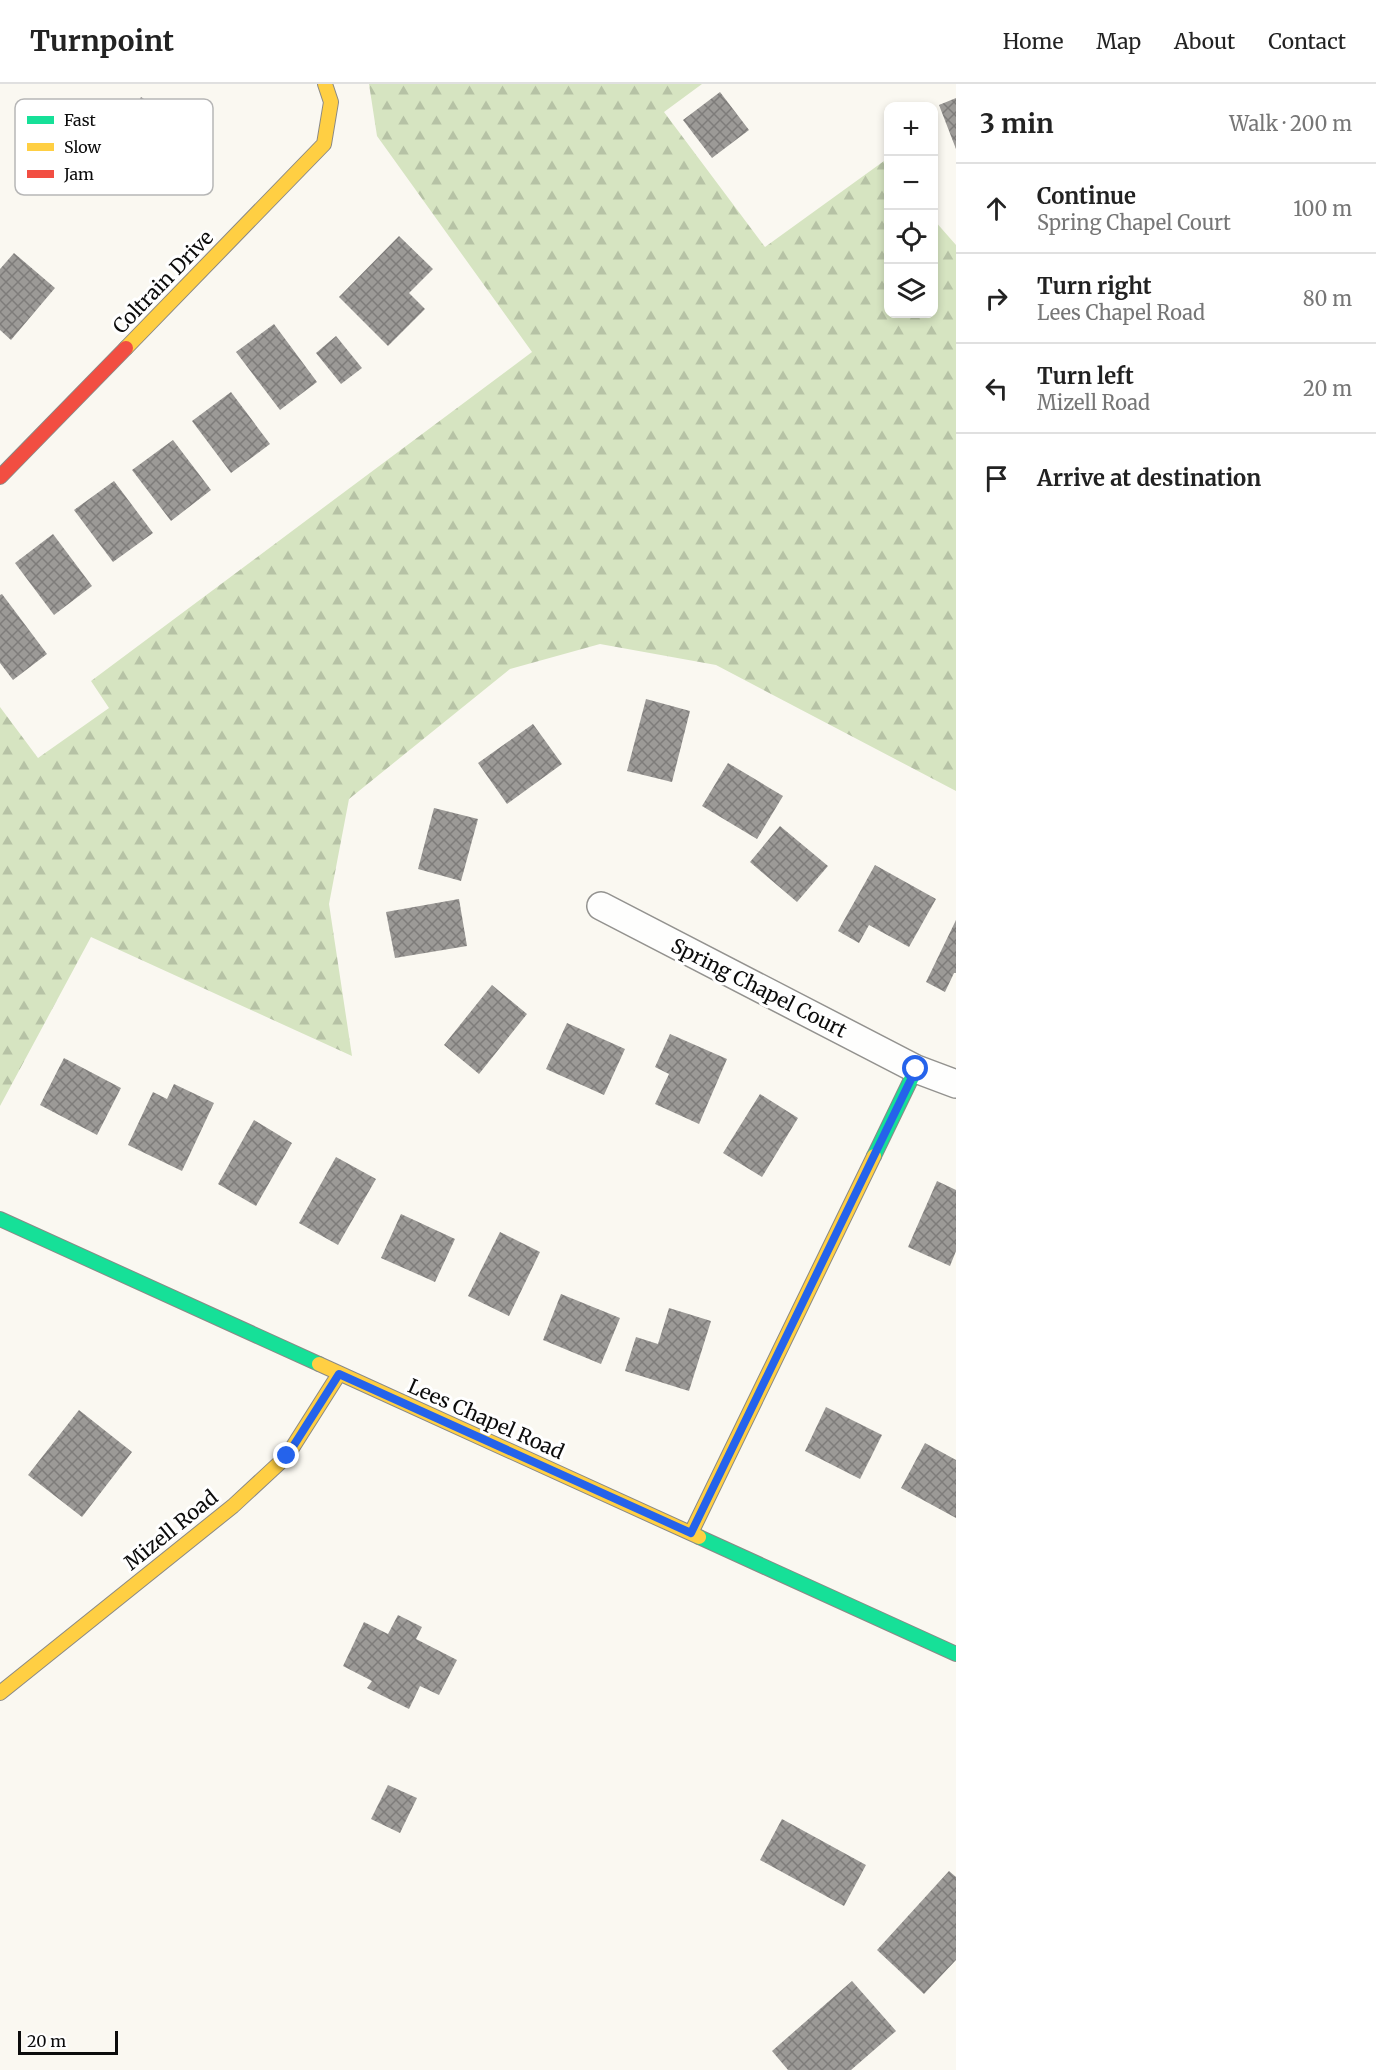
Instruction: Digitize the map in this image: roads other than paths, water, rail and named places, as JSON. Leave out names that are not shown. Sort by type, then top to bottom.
[{"type":"street","name":"Coltrain Drive","points":[[0,477],[324,144],[331,102],[326,84]]},
{"type":"street","name":"Spring Chapel Court","points":[[601,906],[916,1069],[956,1084]]},
{"type":"street","points":[[691,1533],[916,1069]]},
{"type":"street","name":"Lees Chapel Road","points":[[0,1219],[956,1654]]},
{"type":"street","name":"Mizell Road","points":[[0,1693],[233,1506],[287,1456],[339,1374]]}]
